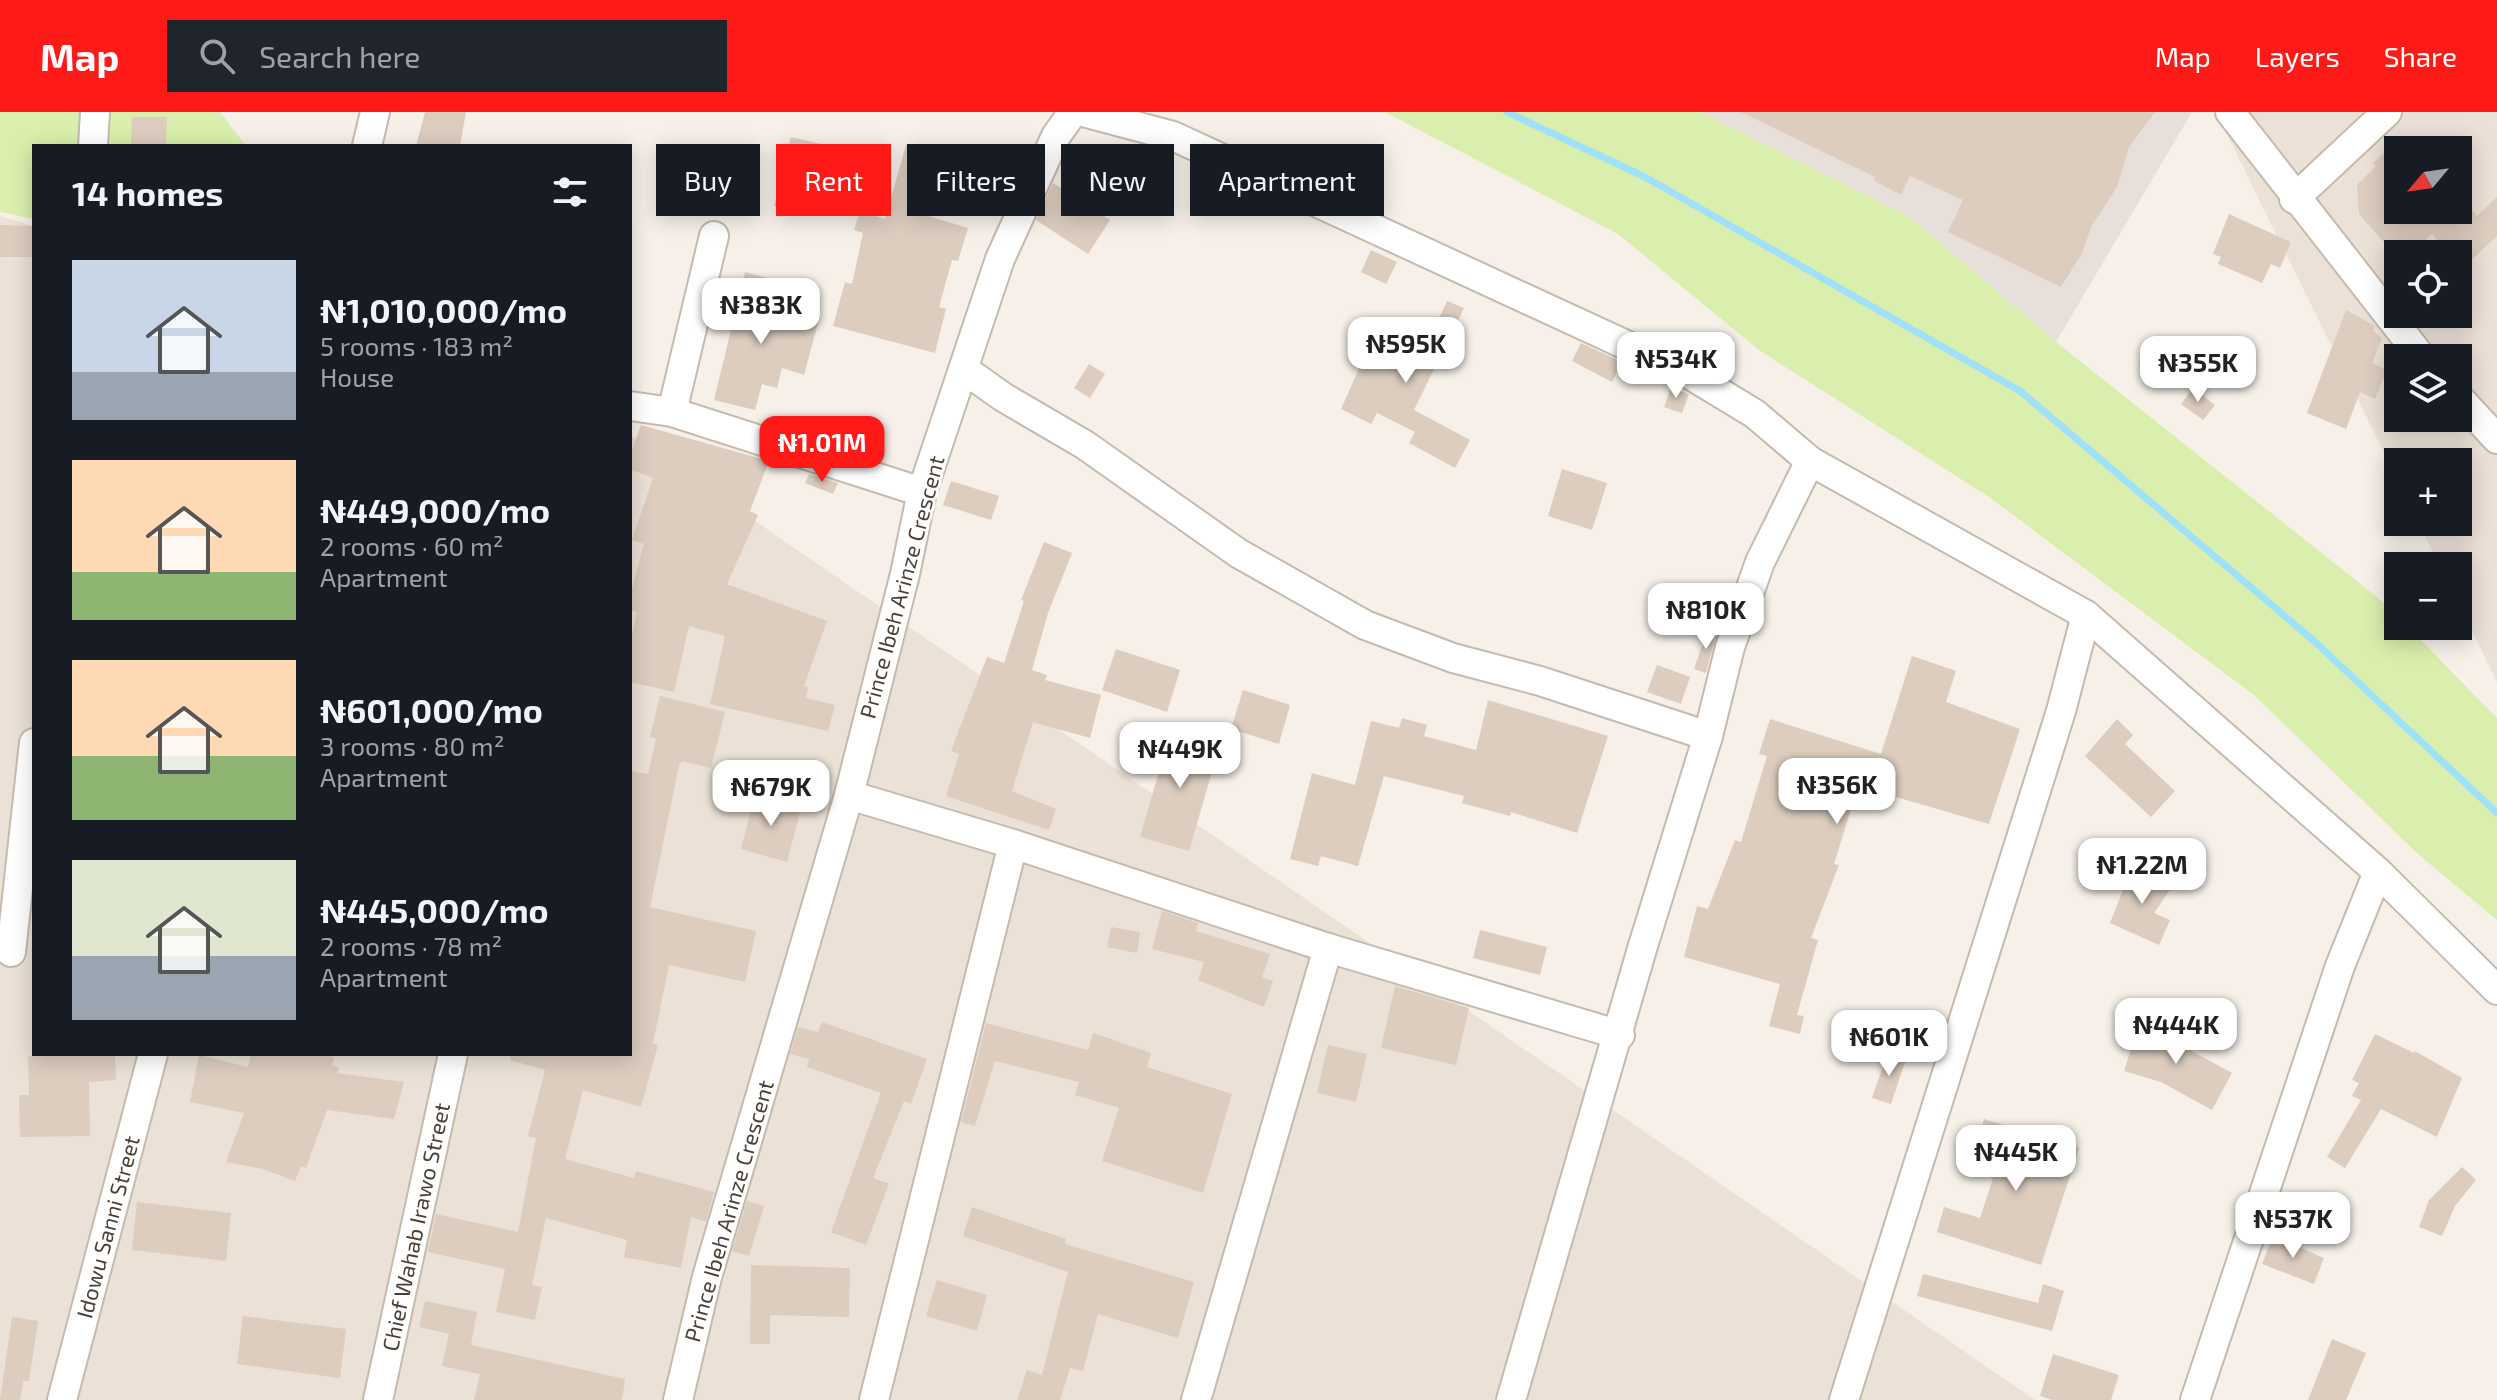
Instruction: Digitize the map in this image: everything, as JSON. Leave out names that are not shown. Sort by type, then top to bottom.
[{"type":"street","points":[[93,144],[95,112]]},
{"type":"street","points":[[367,144],[375,112]]},
{"type":"street","name":"Prince Ibeh Arinze Crescent","points":[[678,1400],[707,1277],[849,795],[905,574],[922,492],[1000,259],[1056,136],[1073,112]]},
{"type":"street","points":[[1083,112],[1173,136],[1689,374],[1755,414],[1810,461],[2086,615],[2378,872],[2497,990]]},
{"type":"street","points":[[2230,112],[2294,199],[2411,344]]},
{"type":"street","points":[[2294,199],[2387,112]]},
{"type":"street","points":[[672,412],[714,236]]},
{"type":"street","points":[[965,370],[1003,397],[1085,445],[1238,553],[1365,625],[1453,658],[1540,681],[1708,736]]},
{"type":"street","points":[[632,406],[672,412],[922,492]]},
{"type":"street","points":[[2472,412],[2497,439]]},
{"type":"street","points":[[1511,1400],[1620,1035],[1642,949],[1708,736],[1730,647],[1760,562],[1810,461]]},
{"type":"street","points":[[1844,1400],[2057,726],[2086,615]]},
{"type":"street","points":[[11,952],[32,761]]},
{"type":"street","points":[[849,795],[1013,844],[1328,948],[1620,1035]]},
{"type":"street","points":[[874,1400],[1013,844]]},
{"type":"street","points":[[2195,1400],[2340,966],[2378,872]]},
{"type":"street","points":[[1196,1400],[1328,948]]},
{"type":"street","name":"Idowu Sanni Street","points":[[62,1400],[152,1056]]},
{"type":"street","name":"Chief Wahab Irawo Street","points":[[378,1400],[453,1056]]},
{"type":"shaded area","points":[[1699,112],[2192,112],[2056,342],[1911,218]]},
{"type":"shaded area","points":[[2216,112],[2497,112],[2497,682],[2472,631],[2472,552],[2433,552],[2425,536],[2472,536],[2472,448],[2384,448],[2384,453]]},
{"type":"shaded area","points":[[0,216],[32,225],[32,1056],[632,1056],[632,436],[2035,1400],[0,1400]]},
{"type":"green space","points":[[0,112],[220,112],[244,144],[32,144],[32,219],[0,212]]},
{"type":"green space","points":[[1385,112],[1699,112],[1911,218],[2056,342],[2377,597],[2384,604],[2384,640],[2421,640],[2497,718],[2497,920],[2419,855],[2254,695],[1989,497],[1759,350],[1618,234]]},
{"type":"building","points":[[425,112],[466,112],[460,144],[417,144]]},
{"type":"building","points":[[1741,112],[2155,112],[2129,147],[2117,187],[2091,227],[2082,253],[2061,287],[1948,232],[1963,200],[1910,176],[1901,195],[1873,180],[1875,177]]},
{"type":"building","points":[[132,117],[167,117],[166,144],[131,144]]},
{"type":"building","points":[[791,137],[821,144],[789,144]]},
{"type":"building","points":[[907,145],[907,216],[928,216],[968,228],[958,261],[952,260],[939,307],[946,309],[935,353],[833,326],[845,282],[852,284],[863,233],[854,230],[858,216],[885,219],[891,216],[891,198]]},
{"type":"building","points":[[2384,153],[2384,224],[2472,224],[2472,210],[2477,216],[2497,197],[2497,236],[2472,259],[2472,240],[2437,240],[2432,234],[2425,240],[2384,242],[2359,214],[2357,185],[2376,166],[2373,163]]},
{"type":"building","points":[[1053,183],[1061,188],[1061,216],[1104,216],[1110,220],[1088,254],[1036,220],[1038,216],[1045,216],[1045,200]]},
{"type":"building","points":[[2229,214],[2291,242],[2280,268],[2271,264],[2262,283],[2218,264],[2221,257],[2213,254]]},
{"type":"building","points":[[0,225],[32,226],[32,257],[0,257]]},
{"type":"building","points":[[1371,250],[1397,262],[1386,284],[1361,272]]},
{"type":"building","points":[[745,272],[774,280],[767,309],[818,323],[804,375],[782,368],[777,388],[762,384],[755,410],[714,400]]},
{"type":"building","points":[[1447,301],[1464,308],[1414,410],[1470,440],[1455,468],[1409,443],[1415,432],[1377,413],[1371,424],[1341,409],[1380,321],[1428,342]]},
{"type":"building","points":[[2346,310],[2375,326],[2373,331],[2382,338],[2372,363],[2384,369],[2384,377],[2375,399],[2360,392],[2346,429],[2307,413]]},
{"type":"building","points":[[1581,343],[1622,362],[1612,382],[1572,361]]},
{"type":"building","points":[[1089,364],[1105,374],[1090,398],[1074,388]]},
{"type":"building","points":[[1671,388],[1689,394],[1682,413],[1664,407]]},
{"type":"building","points":[[2193,388],[2215,405],[2203,420],[2181,404]]},
{"type":"building","points":[[641,425],[769,461],[750,511],[758,515],[727,584],[827,621],[804,686],[808,687],[806,698],[835,705],[828,731],[710,704],[725,636],[689,626],[674,692],[632,682],[632,635],[637,612],[632,611],[632,589],[644,544],[632,540],[653,478],[632,470],[632,450]]},
{"type":"building","points":[[1562,469],[1607,483],[1592,530],[1548,516]]},
{"type":"building","points":[[809,474],[838,483],[833,494],[805,483]]},
{"type":"building","points":[[951,481],[999,496],[991,520],[943,505]]},
{"type":"building","points":[[1044,542],[1072,553],[1048,613],[1032,670],[1047,675],[1045,680],[1101,695],[1090,738],[1033,722],[1012,791],[1056,809],[1049,830],[946,796],[959,754],[951,751],[987,657],[1004,663],[1024,601],[1021,600]]},
{"type":"building","points":[[1708,628],[1717,632],[1706,673],[1694,669]]},
{"type":"building","points":[[1116,649],[1180,670],[1167,712],[1102,690]]},
{"type":"building","points":[[1912,656],[1956,671],[1946,702],[2020,729],[1989,824],[1858,786],[1834,864],[1839,865],[1811,938],[1818,940],[1797,1015],[1804,1016],[1800,1034],[1769,1026],[1780,984],[1684,957],[1697,906],[1708,909],[1735,840],[1741,842],[1767,756],[1759,754],[1770,719],[1881,754]]},
{"type":"building","points":[[1657,665],[1690,677],[1681,704],[1647,692]]},
{"type":"building","points":[[1243,690],[1290,705],[1279,744],[1231,729]]},
{"type":"building","points":[[660,696],[725,712],[711,768],[682,761],[679,765],[650,907],[756,931],[745,982],[669,965],[653,1043],[658,1045],[641,1107],[583,1090],[565,1159],[634,1178],[636,1171],[714,1192],[706,1222],[691,1217],[681,1268],[624,1257],[627,1240],[546,1218],[532,1285],[542,1287],[535,1320],[496,1312],[505,1269],[428,1252],[436,1214],[518,1232],[536,1138],[528,1136],[545,1070],[510,1060],[511,1056],[632,1056],[632,771],[648,774],[656,739],[650,737]]},
{"type":"building","points":[[1488,700],[1608,736],[1577,833],[1511,812],[1510,816],[1462,803],[1464,796],[1384,776],[1358,866],[1321,856],[1318,866],[1290,859],[1312,773],[1355,785],[1371,721],[1399,728],[1402,718],[1427,725],[1424,736],[1476,750]]},
{"type":"building","points":[[2117,719],[2133,735],[2125,744],[2175,791],[2151,817],[2085,756]]},
{"type":"building","points":[[1171,730],[1220,744],[1189,851],[1140,837]]},
{"type":"building","points":[[755,795],[801,808],[787,862],[741,849]]},
{"type":"building","points":[[2132,867],[2174,884],[2154,913],[2170,920],[2159,945],[2110,923]]},
{"type":"building","points":[[1162,911],[1198,923],[1196,931],[1270,954],[1262,977],[1273,981],[1264,1007],[1198,980],[1204,962],[1152,949]]},
{"type":"building","points":[[1111,927],[1140,932],[1137,953],[1107,947]]},
{"type":"building","points":[[1480,930],[1547,947],[1540,975],[1473,958]]},
{"type":"building","points":[[1395,986],[1469,1008],[1456,1065],[1381,1048]]},
{"type":"building","points":[[822,1022],[927,1059],[911,1104],[904,1101],[873,1178],[889,1184],[866,1245],[831,1232],[881,1093],[807,1067],[809,1059],[790,1054],[798,1027],[818,1032]]},
{"type":"building","points":[[986,1023],[1088,1050],[1093,1033],[1151,1053],[1147,1067],[1232,1094],[1203,1193],[1102,1161],[1119,1108],[1075,1095],[1079,1082],[995,1061],[975,1126],[961,1122]]},
{"type":"building","points":[[2139,1023],[2180,1036],[2177,1043],[2232,1073],[2212,1110],[2161,1082],[2124,1071]]},
{"type":"building","points":[[2375,1034],[2415,1051],[2462,1078],[2437,1137],[2381,1109],[2345,1168],[2327,1157],[2361,1100],[2352,1096],[2359,1083],[2352,1080]]},
{"type":"building","points":[[1328,1045],[1367,1054],[1356,1102],[1317,1093]]},
{"type":"building","points":[[1888,1052],[1906,1059],[1891,1104],[1872,1098]]},
{"type":"building","points":[[28,1056],[115,1056],[116,1080],[89,1082],[90,1136],[20,1137],[19,1095],[29,1095]]},
{"type":"building","points":[[199,1056],[248,1067],[251,1056],[328,1056],[334,1058],[332,1065],[339,1068],[337,1073],[404,1082],[394,1119],[327,1110],[306,1168],[301,1166],[295,1181],[263,1169],[226,1162],[244,1113],[190,1102]]},
{"type":"building","points":[[1984,1119],[2079,1148],[2041,1265],[1937,1232],[1944,1207],[1980,1218],[1993,1178],[1975,1173],[1980,1156],[1974,1154]]},
{"type":"building","points":[[2462,1167],[2476,1180],[2455,1206],[2442,1236],[2419,1227],[2429,1200]]},
{"type":"building","points":[[747,1201],[764,1206],[749,1256],[732,1251]]},
{"type":"building","points":[[137,1202],[231,1213],[226,1261],[132,1250]]},
{"type":"building","points":[[972,1207],[1066,1239],[1065,1244],[1194,1282],[1178,1338],[1098,1314],[1083,1371],[1070,1368],[1060,1400],[1017,1400],[1027,1370],[1042,1375],[1068,1272],[963,1236]]},
{"type":"building","points":[[2273,1236],[2324,1258],[2314,1284],[2262,1264]]},
{"type":"building","points":[[751,1265],[850,1268],[849,1317],[770,1315],[770,1344],[750,1344]]},
{"type":"building","points":[[1923,1274],[2038,1303],[2043,1284],[2064,1291],[2052,1331],[1917,1296]]},
{"type":"building","points":[[937,1280],[987,1295],[977,1331],[926,1316]]},
{"type":"building","points":[[425,1301],[477,1312],[471,1345],[625,1379],[622,1400],[474,1400],[480,1374],[442,1366],[449,1334],[419,1327]]},
{"type":"building","points":[[243,1316],[346,1329],[340,1378],[237,1364]]},
{"type":"building","points":[[12,1317],[38,1321],[29,1381],[23,1381],[20,1400],[0,1400]]},
{"type":"building","points":[[2332,1339],[2366,1353],[2346,1400],[2308,1400]]},
{"type":"building","points":[[2053,1354],[2119,1375],[2111,1400],[2052,1400],[2040,1396]]},
{"type":"waterway","points":[[1507,112],[1645,177],[2020,391],[2313,640],[2497,813]]}]
